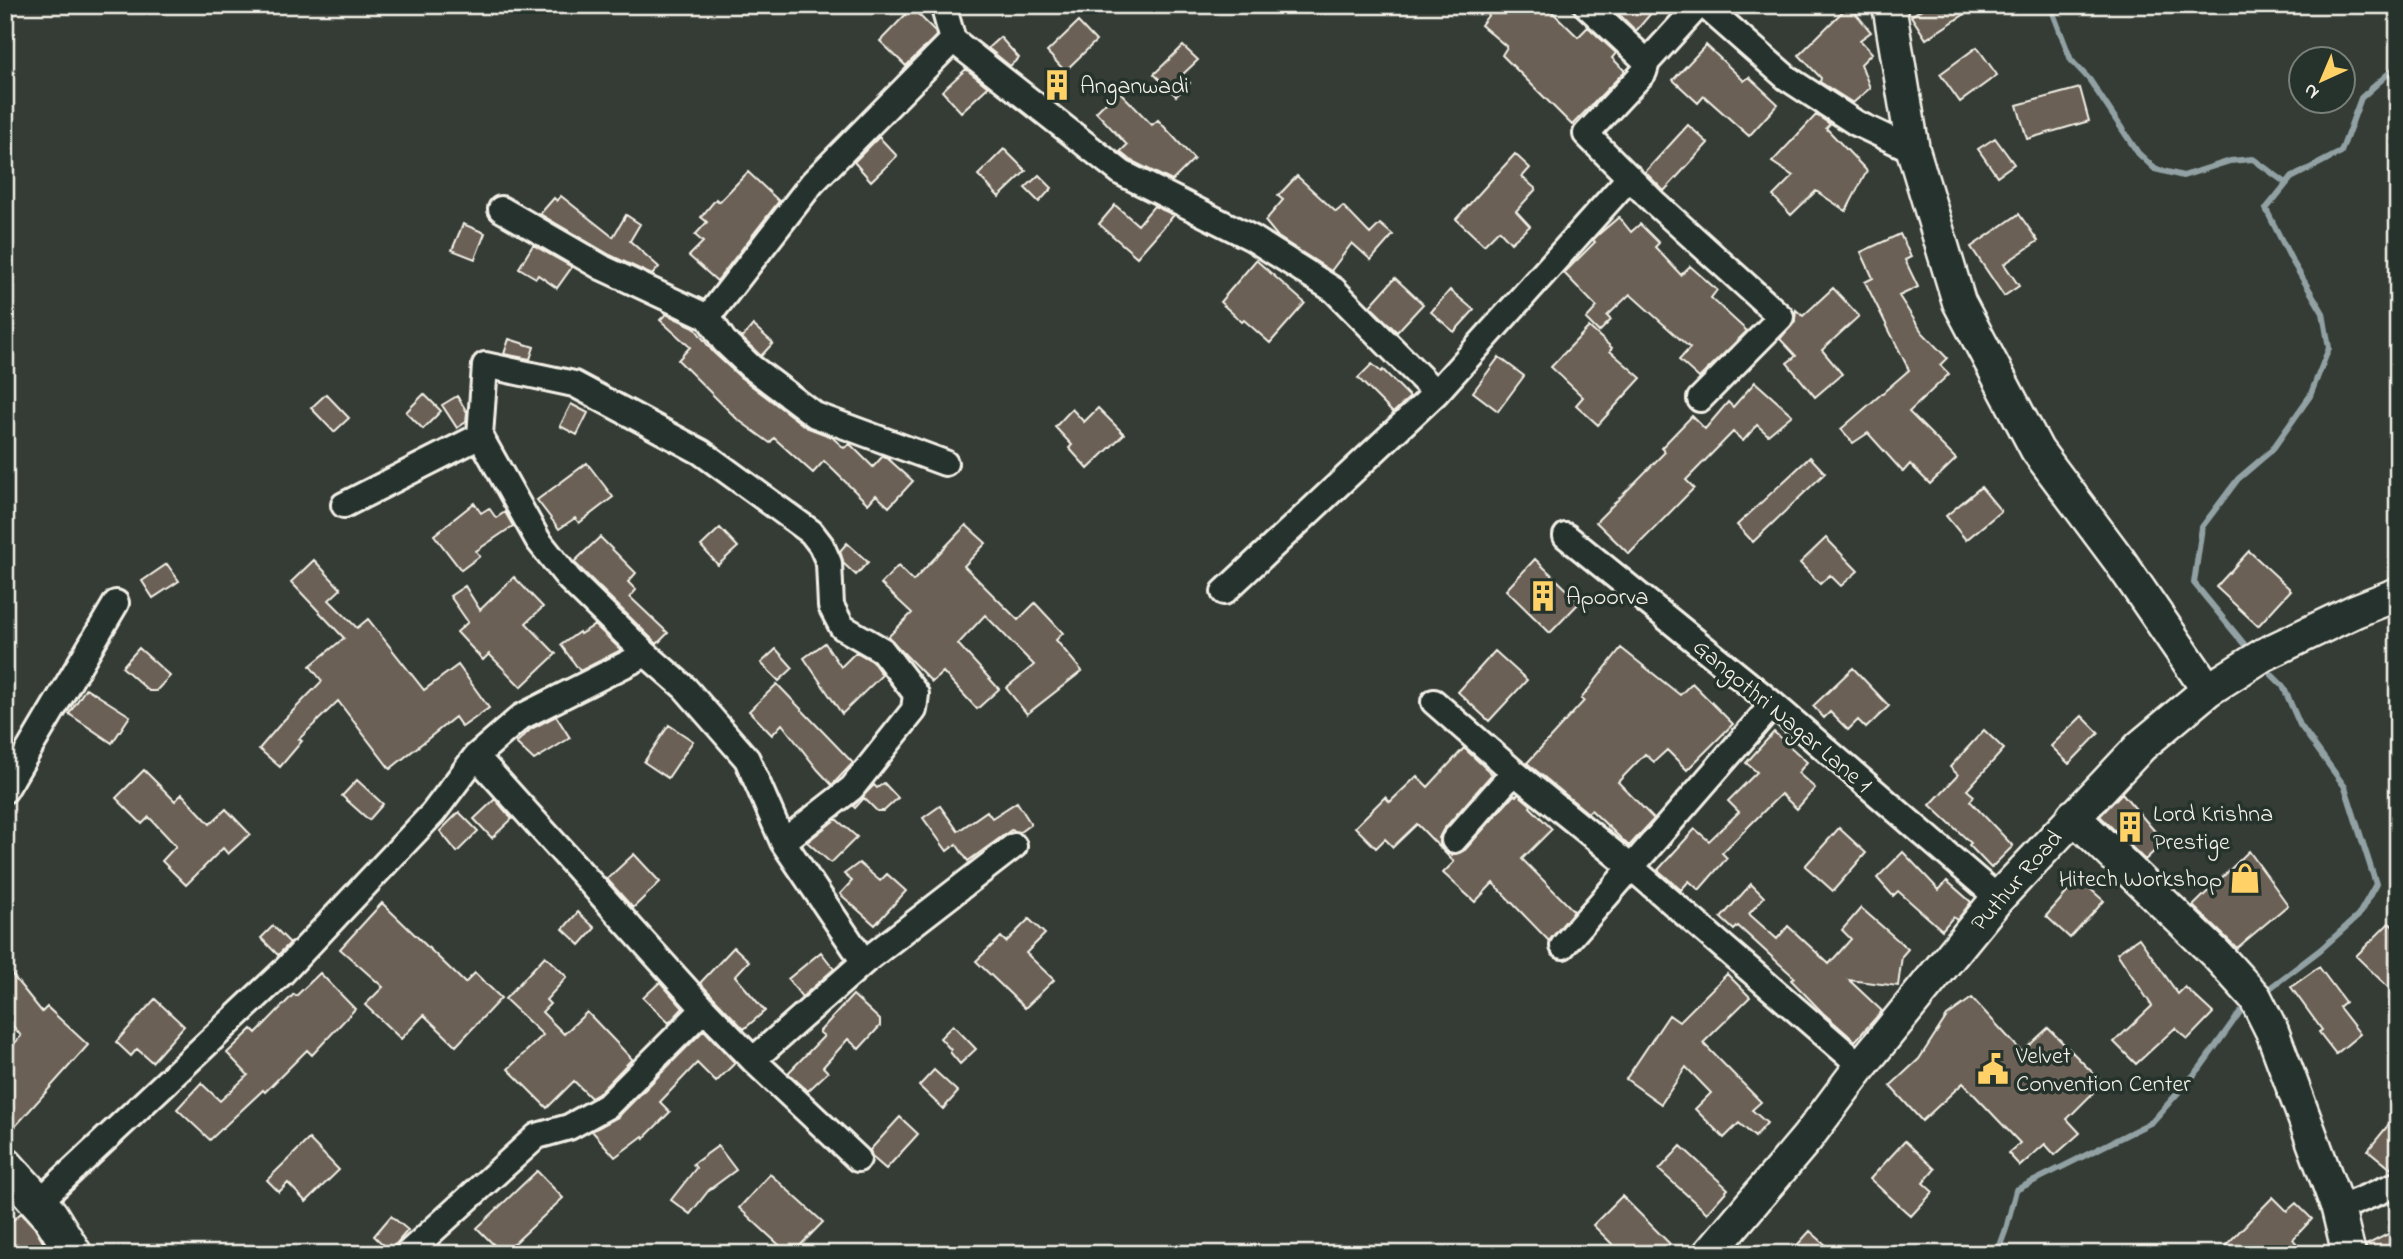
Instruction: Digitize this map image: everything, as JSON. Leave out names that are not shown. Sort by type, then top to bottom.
[{"type":"main road","points":[[5,1165],[50,1215],[74,1254]]},
{"type":"street","points":[[947,5],[945,12],[953,40],[1122,173],[1252,238],[1334,290],[1437,393]]},
{"type":"street","points":[[1586,5],[1647,62]]},
{"type":"street","points":[[1700,399],[1781,317],[1655,203],[1586,134],[1644,72],[1647,62],[1702,5],[1787,78],[1856,122],[1913,150]]},
{"type":"street","points":[[1889,5],[1913,150],[1959,302],[2037,450],[2119,560],[2208,690]]},
{"type":"street","points":[[708,317],[811,183],[953,40]]},
{"type":"street","points":[[1224,592],[1437,393],[1630,177]]},
{"type":"street","points":[[501,209],[603,268],[708,317],[724,341],[750,366],[816,415],[945,463]]},
{"type":"street","points":[[783,842],[852,788],[914,710],[916,694],[882,650],[842,627],[831,606],[829,563],[821,545],[811,532],[701,452],[574,384],[485,365],[480,436],[538,540],[569,579],[685,688],[747,759],[783,842],[864,962]]},
{"type":"street","points":[[344,505],[480,436]]},
{"type":"street","name":"Gangothri Nagar Lane 1","points":[[1566,536],[1773,704],[1998,898]]},
{"type":"street","name":"Puthur Road","points":[[1709,1254],[1807,1138],[1861,1066],[1998,898],[2141,746],[2208,690],[2263,655],[2355,611],[2398,594]]},
{"type":"street","points":[[5,790],[116,603]]},
{"type":"street","points":[[38,1202],[283,972],[433,813],[476,756],[521,717],[646,654]]},
{"type":"street","points":[[1434,702],[1514,772],[1631,867],[1861,1066]]},
{"type":"street","points":[[1563,946],[1773,704]]},
{"type":"street","points":[[476,756],[704,1009],[753,1060],[858,1159]]},
{"type":"street","points":[[1454,840],[1514,772]]},
{"type":"street","points":[[2073,816],[2216,954],[2255,998],[2272,1031],[2338,1209],[2349,1254]]},
{"type":"street","points":[[753,1060],[864,962],[1013,846]]},
{"type":"street","points":[[407,1254],[537,1136],[569,1127],[607,1106],[704,1009]]},
{"type":"street","points":[[2338,1209],[2398,1184]]},
{"type":"building","points":[[1496,5],[1545,5],[1578,37],[1588,27],[1616,53],[1612,58],[1625,71],[1572,125],[1502,55],[1507,47],[1481,25]]},
{"type":"building","points":[[1610,5],[1658,5],[1636,31]]},
{"type":"building","points":[[1849,5],[1871,32],[1860,40],[1872,53],[1861,64],[1870,88],[1853,103],[1820,82],[1821,78],[1799,55]]},
{"type":"building","points":[[1928,5],[1979,5],[1926,39],[1911,16]]},
{"type":"building","points":[[912,8],[935,31],[936,36],[906,66],[880,41]]},
{"type":"building","points":[[1078,22],[1096,41],[1065,71],[1047,52]]},
{"type":"building","points":[[1000,37],[1019,58],[1010,66],[988,48]]},
{"type":"building","points":[[1706,45],[1744,81],[1749,77],[1778,104],[1749,136],[1704,96],[1698,103],[1673,80]]},
{"type":"building","points":[[1183,46],[1198,60],[1182,75],[1190,83],[1176,96],[1154,74]]},
{"type":"building","points":[[1977,47],[1997,75],[1960,102],[1940,74]]},
{"type":"building","points":[[966,69],[988,87],[961,112],[942,91]]},
{"type":"building","points":[[2080,88],[2089,121],[2027,139],[2017,105]]},
{"type":"building","points":[[1118,90],[1152,125],[1158,120],[1194,159],[1172,181],[1130,160],[1120,152],[1127,145],[1096,112]]},
{"type":"building","points":[[1816,115],[1830,124],[1826,128],[1867,171],[1846,211],[1816,191],[1791,215],[1773,196],[1793,176],[1772,162]]},
{"type":"building","points":[[1688,125],[1708,143],[1664,191],[1645,172]]},
{"type":"building","points":[[879,137],[897,156],[871,181],[854,162]]},
{"type":"building","points":[[1995,138],[2014,164],[1997,176],[1978,149]]},
{"type":"building","points":[[1004,149],[1026,171],[999,197],[978,175]]},
{"type":"building","points":[[1515,154],[1530,168],[1522,177],[1536,189],[1516,211],[1530,226],[1511,243],[1499,230],[1484,245],[1456,219]]},
{"type":"building","points":[[748,172],[779,201],[717,281],[689,256],[703,242],[695,235],[707,222],[701,217],[716,199],[719,202]]},
{"type":"building","points":[[1039,175],[1052,188],[1039,202],[1025,188]]},
{"type":"building","points":[[1297,176],[1336,212],[1343,206],[1370,234],[1380,224],[1393,235],[1371,260],[1352,243],[1331,271],[1278,237],[1265,221],[1283,200],[1278,196]]},
{"type":"building","points":[[561,196],[613,237],[626,215],[640,224],[630,241],[659,267],[652,275],[610,255],[540,214],[554,198],[557,201]]},
{"type":"building","points":[[1115,205],[1138,225],[1154,206],[1174,215],[1137,257],[1099,224]]},
{"type":"building","points":[[2019,214],[2038,241],[2004,264],[2019,286],[2004,296],[1971,247]]},
{"type":"building","points":[[1619,217],[1631,232],[1640,224],[1659,243],[1655,247],[1681,275],[1690,266],[1717,290],[1711,298],[1747,331],[1699,378],[1679,360],[1690,348],[1630,294],[1607,316],[1611,320],[1599,332],[1586,319],[1597,307],[1564,273],[1595,242],[1593,240]]},
{"type":"building","points":[[463,224],[485,233],[475,259],[452,250]]},
{"type":"building","points":[[1900,234],[1911,257],[1905,260],[1918,287],[1899,296],[1922,332],[1947,358],[1940,365],[1949,374],[1909,412],[1956,459],[1930,484],[1910,464],[1903,472],[1868,433],[1853,443],[1841,429],[1909,370],[1865,282],[1873,278],[1861,252]]},
{"type":"building","points":[[533,245],[572,267],[557,288],[538,275],[536,278],[519,268]]},
{"type":"building","points":[[1256,260],[1305,303],[1270,343],[1220,302]]},
{"type":"building","points":[[1395,278],[1423,304],[1397,332],[1370,306]]},
{"type":"building","points":[[1833,288],[1859,316],[1822,350],[1842,374],[1815,397],[1787,363],[1796,356],[1780,339],[1795,321],[1796,310],[1803,316]]},
{"type":"building","points":[[1450,290],[1474,310],[1454,332],[1431,312]]},
{"type":"building","points":[[666,314],[694,327],[713,352],[740,377],[806,427],[832,437],[844,448],[850,444],[873,467],[883,456],[886,457],[913,481],[889,507],[876,495],[868,504],[824,461],[813,473],[774,438],[770,443],[737,419],[678,360],[690,347],[660,320]]},
{"type":"building","points":[[753,325],[773,343],[761,356],[742,338]]},
{"type":"building","points":[[1589,327],[1612,348],[1610,351],[1641,378],[1598,425],[1576,405],[1583,397],[1551,367]]},
{"type":"building","points":[[509,339],[534,347],[530,359],[504,354]]},
{"type":"building","points":[[1499,357],[1524,376],[1498,411],[1473,392]]},
{"type":"building","points":[[1372,364],[1381,372],[1383,370],[1410,397],[1393,413],[1358,378]]},
{"type":"building","points":[[1755,382],[1792,415],[1768,435],[1757,425],[1743,441],[1733,432],[1686,480],[1694,488],[1629,554],[1596,522],[1665,452],[1661,448],[1692,416],[1705,429],[1728,402],[1733,407]]},
{"type":"building","points":[[326,394],[349,418],[334,432],[311,408]]},
{"type":"building","points":[[424,394],[441,411],[423,429],[406,412]]},
{"type":"building","points":[[457,396],[467,412],[466,422],[457,428],[442,405]]},
{"type":"building","points":[[571,404],[588,413],[577,435],[560,426]]},
{"type":"building","points":[[1098,408],[1124,434],[1088,469],[1069,448],[1072,445],[1055,427],[1072,409],[1084,422]]},
{"type":"building","points":[[1810,457],[1825,473],[1753,542],[1737,525]]},
{"type":"building","points":[[587,463],[613,497],[579,523],[575,518],[559,529],[537,500]]},
{"type":"building","points":[[1981,487],[2001,511],[1966,540],[1946,516]]},
{"type":"building","points":[[474,503],[481,513],[489,508],[496,518],[505,512],[513,526],[476,551],[480,556],[461,570],[434,535]]},
{"type":"building","points":[[966,525],[986,543],[964,566],[1018,620],[1035,603],[1063,633],[1056,640],[1082,671],[1027,714],[1006,688],[1034,665],[985,615],[958,644],[999,689],[977,709],[943,672],[932,682],[888,637],[912,613],[881,584],[898,566],[913,581]]},
{"type":"building","points":[[720,528],[738,547],[718,565],[701,546]]},
{"type":"building","points":[[600,537],[636,573],[628,582],[636,590],[630,597],[668,633],[657,644],[574,562]]},
{"type":"building","points":[[1826,538],[1858,571],[1841,586],[1830,575],[1820,584],[1800,563]]},
{"type":"building","points":[[847,543],[868,562],[856,575],[844,564],[840,551]]},
{"type":"building","points":[[2249,551],[2291,590],[2258,626],[2216,587]]},
{"type":"building","name":"Apoorva","points":[[1535,559],[1580,602],[1550,633],[1506,590]]},
{"type":"building","points":[[314,560],[341,589],[329,600],[357,628],[368,619],[424,690],[458,665],[489,708],[462,727],[455,717],[390,769],[338,701],[299,739],[302,741],[280,767],[259,749],[322,681],[310,666],[344,638],[291,582]]},
{"type":"building","points":[[167,564],[179,581],[153,598],[142,581]]},
{"type":"building","points":[[514,577],[543,607],[526,623],[556,654],[521,687],[489,654],[483,660],[457,632],[468,622],[450,596],[465,586],[480,610]]},
{"type":"building","points":[[595,625],[621,650],[580,671],[561,645]]},
{"type":"building","points":[[825,643],[841,667],[856,652],[872,661],[882,675],[842,714],[804,658]]},
{"type":"building","points":[[139,648],[170,676],[156,691],[149,691],[122,667]]},
{"type":"building","points":[[1621,648],[1680,695],[1692,683],[1733,724],[1687,770],[1667,750],[1654,762],[1645,754],[1618,782],[1654,819],[1629,846],[1591,810],[1588,813],[1527,763],[1584,701],[1581,699]]},
{"type":"building","points":[[776,649],[793,668],[779,681],[761,663]]},
{"type":"building","points":[[1495,651],[1527,680],[1489,721],[1458,692]]},
{"type":"building","points":[[1853,668],[1889,706],[1866,728],[1858,720],[1848,730],[1830,712],[1824,718],[1813,706]]},
{"type":"building","points":[[777,684],[853,763],[832,785],[782,724],[772,735],[749,711]]},
{"type":"building","points":[[86,688],[130,716],[112,743],[69,714]]},
{"type":"building","points":[[556,716],[570,738],[534,760],[516,743],[531,729]]},
{"type":"building","points":[[2082,716],[2099,733],[2069,764],[2051,746]]},
{"type":"building","points":[[669,725],[693,741],[668,778],[644,762]]},
{"type":"building","points":[[1984,730],[2004,749],[1967,790],[1974,796],[1970,801],[2013,846],[1991,868],[1969,845],[1971,843],[1930,805],[1958,775],[1950,767]]},
{"type":"building","points":[[1774,732],[1807,762],[1798,773],[1815,788],[1797,809],[1781,794],[1722,853],[1727,858],[1699,890],[1689,881],[1681,890],[1658,870],[1695,829],[1709,841],[1739,812],[1728,801],[1757,772],[1746,763]]},
{"type":"building","points":[[1464,748],[1492,774],[1443,830],[1439,838],[1440,845],[1445,852],[1452,855],[1465,850],[1514,795],[1518,794],[1531,805],[1552,829],[1522,859],[1574,911],[1549,941],[1493,883],[1475,902],[1443,873],[1454,862],[1417,824],[1393,847],[1385,839],[1376,848],[1355,827],[1385,797],[1390,802],[1417,776],[1428,787]]},
{"type":"building","points":[[144,770],[175,801],[182,794],[210,824],[226,809],[250,834],[228,854],[223,848],[186,885],[162,861],[176,846],[149,817],[142,824],[116,798]]},
{"type":"building","points":[[357,780],[383,804],[369,820],[342,796]]},
{"type":"building","points":[[884,783],[898,798],[884,811],[877,811],[864,798],[855,808],[853,806],[874,785],[877,788]]},
{"type":"building","name":"Lord Krishna Prestige","points":[[2122,793],[2164,842],[2145,860],[2100,816]]},
{"type":"building","points":[[495,799],[512,819],[492,838],[474,819]]},
{"type":"building","points":[[1017,802],[1031,824],[1020,832],[1011,830],[968,861],[956,844],[947,851],[923,818],[940,806],[958,831],[987,811],[992,818]]},
{"type":"building","points":[[459,812],[478,831],[457,852],[440,831]]},
{"type":"building","points":[[836,819],[857,837],[831,863],[807,842]]},
{"type":"building","points":[[1839,828],[1866,853],[1833,891],[1805,866]]},
{"type":"building","name":"Hitech Workshop","points":[[2249,851],[2288,905],[2237,948],[2193,906]]},
{"type":"building","points":[[1903,852],[1939,890],[1947,881],[1971,902],[1957,920],[1953,917],[1942,930],[1898,891],[1893,896],[1877,878]]},
{"type":"building","points":[[634,854],[660,882],[633,908],[607,879]]},
{"type":"building","points":[[859,863],[880,881],[887,874],[906,891],[875,925],[840,894],[852,881],[844,874]]},
{"type":"building","points":[[2079,879],[2104,901],[2070,938],[2046,916]]},
{"type":"building","points":[[1751,884],[1764,897],[1749,914],[1777,939],[1788,926],[1829,964],[1851,939],[1842,930],[1861,908],[1908,949],[1902,956],[1898,986],[1849,980],[1882,1011],[1855,1041],[1791,980],[1794,977],[1738,926],[1734,930],[1721,918]]},
{"type":"building","points":[[382,903],[465,983],[475,973],[501,998],[456,1046],[424,1015],[401,1039],[365,1005],[383,987],[340,949]]},
{"type":"building","points":[[578,912],[595,928],[580,945],[563,929]]},
{"type":"building","points":[[1029,919],[1045,934],[1026,953],[1054,980],[1025,1008],[976,961],[1001,937],[1006,942]]},
{"type":"building","points":[[2389,923],[2398,931],[2398,997],[2356,956]]},
{"type":"building","points":[[273,926],[290,943],[278,955],[261,938]]},
{"type":"building","points":[[2139,938],[2178,994],[2185,987],[2213,1013],[2188,1039],[2175,1028],[2136,1064],[2114,1042],[2152,1006],[2117,953]]},
{"type":"building","points":[[734,947],[749,961],[735,976],[765,1011],[744,1029],[700,983]]},
{"type":"building","points":[[821,952],[834,969],[802,997],[788,979]]},
{"type":"building","points":[[545,956],[567,977],[546,1000],[550,1004],[542,1012],[564,1034],[587,1012],[632,1059],[598,1094],[591,1098],[574,1081],[547,1108],[508,1069],[543,1035],[505,999]]},
{"type":"building","points":[[5,966],[42,1012],[47,1007],[88,1045],[5,1138],[5,1054],[21,1036],[5,1016]]},
{"type":"building","points":[[2319,967],[2345,1002],[2339,1007],[2360,1034],[2336,1054],[2291,987]]},
{"type":"building","points":[[320,973],[355,1009],[312,1055],[307,1050],[265,1092],[263,1090],[210,1140],[177,1109],[201,1083],[220,1101],[248,1075],[227,1053],[252,1029],[256,1033],[294,994],[296,996]]},
{"type":"building","points":[[1727,974],[1750,997],[1703,1043],[1761,1102],[1752,1110],[1767,1123],[1755,1137],[1739,1123],[1724,1138],[1695,1109],[1711,1093],[1686,1067],[1661,1104],[1626,1079],[1669,1015],[1679,1022]]},
{"type":"building","points":[[660,982],[683,1008],[669,1023],[643,998]]},
{"type":"building","points":[[853,995],[880,1020],[880,1026],[859,1049],[848,1039],[823,1067],[828,1072],[808,1091],[788,1073],[824,1036],[819,1032]]},
{"type":"building","points":[[1972,998],[2022,1052],[2048,1028],[2103,1083],[2067,1119],[2080,1133],[2055,1155],[2045,1144],[2020,1166],[2008,1153],[2020,1143],[1963,1083],[1922,1121],[1890,1086],[1919,1059],[1947,1016]]},
{"type":"building","points":[[155,999],[184,1026],[152,1062],[137,1049],[131,1056],[116,1042]]},
{"type":"building","points":[[953,1025],[976,1049],[960,1064],[940,1038]]},
{"type":"building","points":[[704,1030],[735,1063],[716,1082],[697,1063],[660,1102],[670,1112],[644,1138],[643,1136],[615,1157],[592,1131],[618,1117]]},
{"type":"building","points":[[934,1070],[958,1092],[943,1109],[919,1086]]},
{"type":"building","points":[[2398,1113],[2398,1159],[2390,1168],[2368,1150]]},
{"type":"building","points":[[900,1117],[918,1134],[886,1169],[872,1157],[870,1150]]},
{"type":"building","points":[[309,1139],[339,1170],[306,1202],[288,1183],[279,1192],[267,1180]]},
{"type":"building","points":[[1905,1141],[1935,1169],[1923,1183],[1933,1192],[1911,1216],[1870,1179]]},
{"type":"building","points":[[718,1146],[736,1170],[709,1190],[690,1214],[671,1200],[696,1168],[693,1164]]},
{"type":"building","points":[[1681,1146],[1728,1189],[1707,1213],[1659,1170]]},
{"type":"building","points":[[537,1171],[563,1198],[503,1254],[477,1228]]},
{"type":"building","points":[[770,1174],[823,1222],[792,1254],[739,1208]]},
{"type":"building","points":[[1622,1196],[1670,1244],[1660,1254],[1622,1254],[1593,1225]]},
{"type":"building","points":[[2273,1197],[2287,1211],[2296,1203],[2312,1219],[2293,1239],[2305,1254],[2235,1254],[2226,1245]]},
{"type":"building","points":[[21,1213],[34,1227],[50,1254],[5,1254],[5,1227]]},
{"type":"building","points":[[391,1216],[408,1230],[390,1251],[374,1236]]},
{"type":"building","points":[[2398,1229],[2398,1254],[2367,1254],[2366,1245]]},
{"type":"building","points":[[1810,1231],[1836,1254],[1789,1254]]},
{"type":"waterway","points":[[2050,5],[2071,60],[2089,79],[2138,153],[2155,169],[2183,176],[2230,161],[2253,159],[2286,183]]},
{"type":"waterway","points":[[2244,644],[2194,583],[2202,527],[2238,479],[2272,450],[2310,396],[2329,348],[2323,313],[2291,259],[2266,209],[2291,178],[2341,152],[2361,98],[2398,65]]},
{"type":"waterway","points":[[2270,673],[2283,686],[2300,725],[2345,787],[2376,884],[2358,916],[2320,950],[2270,988]]},
{"type":"waterway","points":[[1997,1254],[2016,1190],[2152,1122],[2200,1068],[2240,1012]]},
{"type":"place","name":"Anganwadi","points":[[1057,85]]},
{"type":"place","name":"Apoorva","points":[[1543,596]]},
{"type":"place","name":"Lord Krishna Prestige","points":[[2130,827]]},
{"type":"place","name":"Hitech Workshop","points":[[2245,878]]},
{"type":"place","name":"Velvet Convention Center","points":[[1993,1069]]}]
